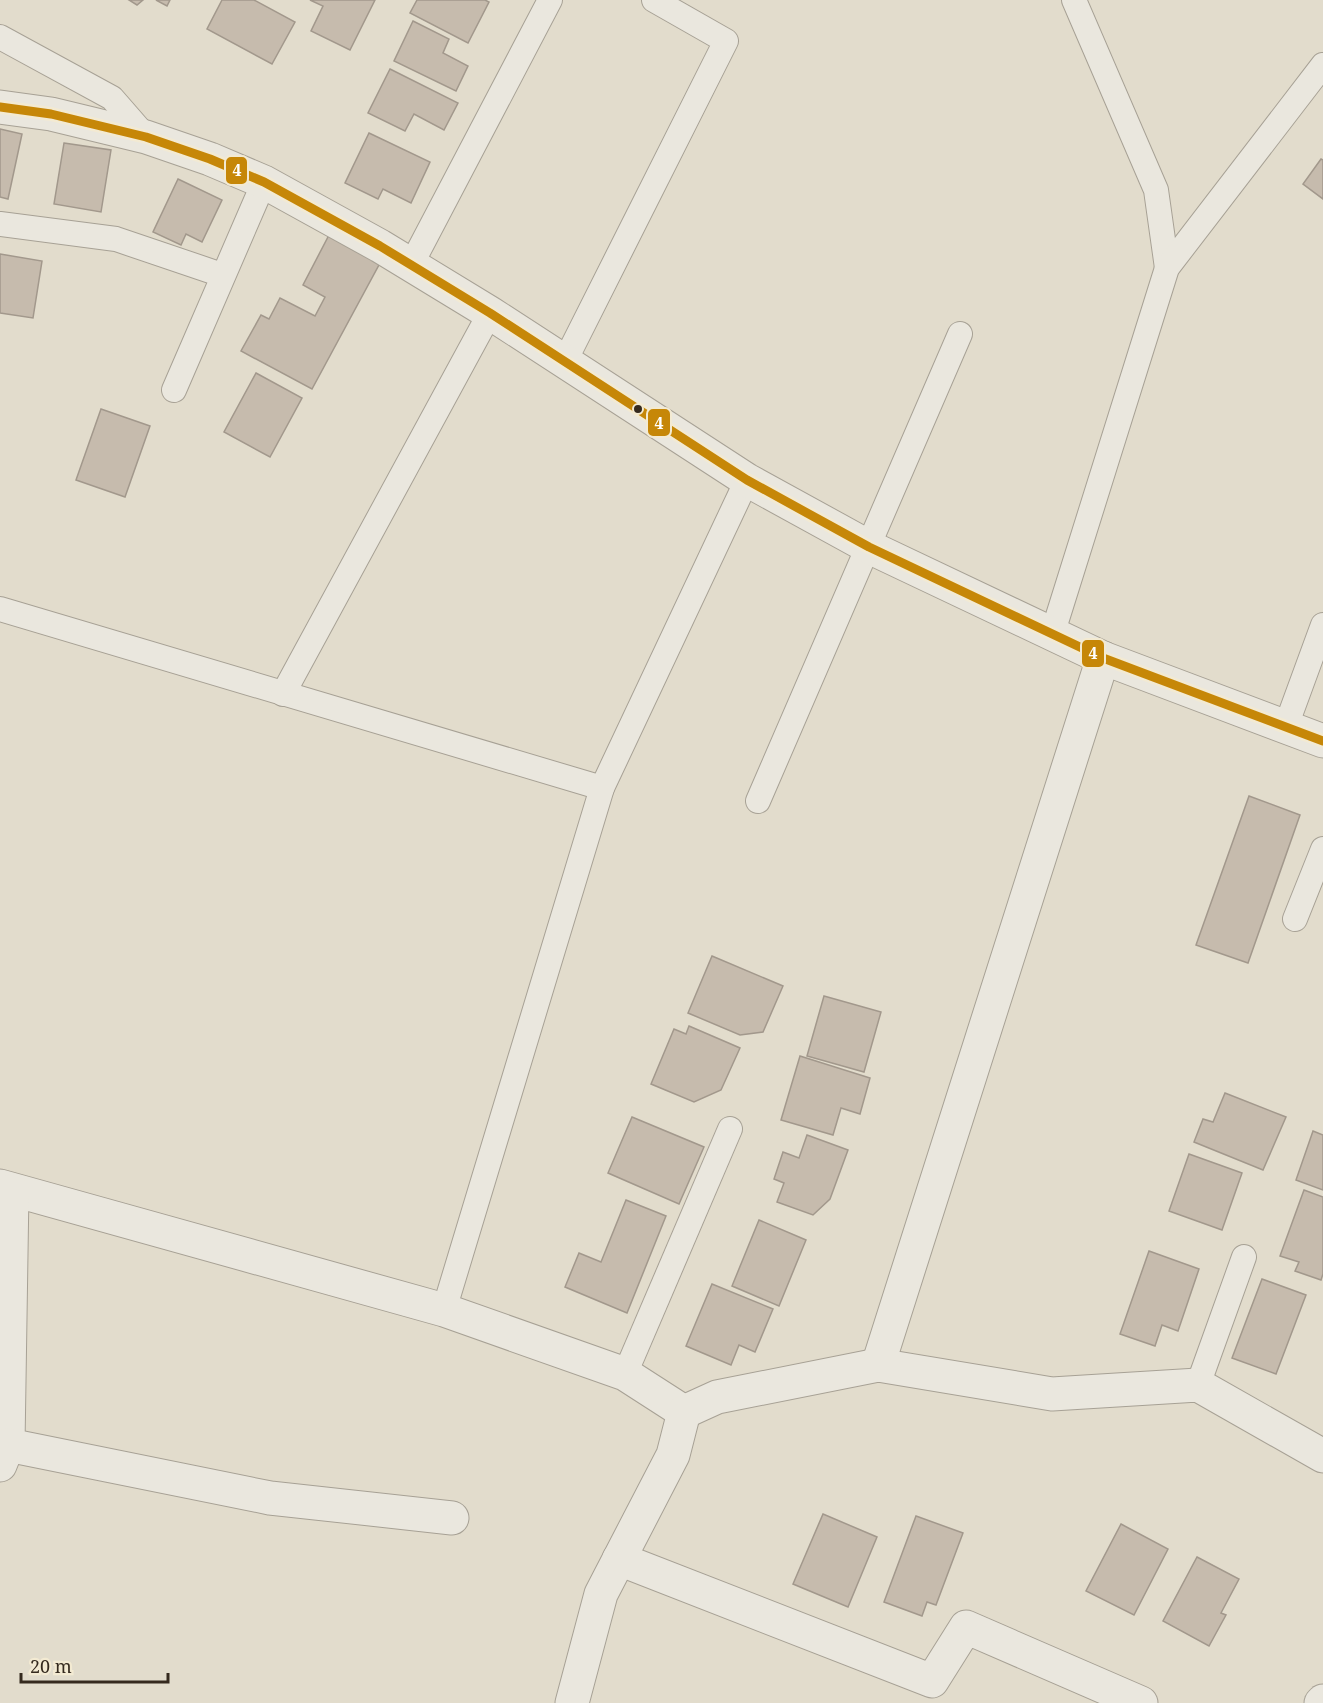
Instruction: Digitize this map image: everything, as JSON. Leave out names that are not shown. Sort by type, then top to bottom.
[{"type":"street","points":[[0,107],[51,114],[146,137],[210,159],[264,182],[323,213],[411,265],[490,313],[747,480],[869,548],[1103,658],[1323,741]]},
{"type":"street","points":[[878,1365],[1103,658]]},
{"type":"street","points":[[452,1518],[270,1498],[4,1455],[6,1188],[444,1310],[625,1374],[684,1412]]},
{"type":"street","points":[[684,1412],[717,1397],[878,1365],[1052,1394],[1198,1385],[1323,1456]]},
{"type":"street","points":[[572,1703],[601,1593],[673,1455],[684,1412]]},
{"type":"street","points":[[619,1559],[932,1681],[966,1627],[1141,1703]]},
{"type":"lane","points":[[411,265],[550,0]]},
{"type":"lane","points":[[565,361],[726,41],[654,0]]},
{"type":"lane","points":[[1074,0],[1156,190],[1167,268]]},
{"type":"lane","points":[[0,37],[112,98],[146,137]]},
{"type":"lane","points":[[1052,635],[1167,268],[1323,65]]},
{"type":"lane","points":[[174,390],[222,274],[264,182]]},
{"type":"lane","points":[[0,224],[116,238],[222,274]]},
{"type":"lane","points":[[283,694],[490,313]]},
{"type":"lane","points":[[758,801],[960,334]]},
{"type":"lane","points":[[444,1310],[602,788],[747,480]]},
{"type":"lane","points":[[0,609],[602,788]]},
{"type":"lane","points":[[1286,726],[1323,625]]},
{"type":"lane","points":[[1295,919],[1323,849]]},
{"type":"lane","points":[[625,1374],[730,1129]]},
{"type":"lane","points":[[1198,1385],[1244,1257]]},
{"type":"building","points":[[129,0],[143,0],[137,5]]},
{"type":"building","points":[[156,0],[170,0],[167,6]]},
{"type":"building","points":[[222,0],[254,0],[295,22],[272,64],[207,29]]},
{"type":"building","points":[[310,0],[375,0],[350,50],[311,31],[323,6]]},
{"type":"building","points":[[417,0],[485,0],[489,2],[468,43],[410,13]]},
{"type":"building","points":[[413,21],[449,39],[443,53],[468,66],[456,91],[394,61]]},
{"type":"building","points":[[390,69],[458,103],[444,130],[414,114],[405,131],[368,113]]},
{"type":"building","points":[[0,129],[22,134],[8,199],[0,197]]},
{"type":"building","points":[[369,133],[430,162],[411,203],[383,189],[378,199],[345,183]]},
{"type":"building","points":[[64,143],[111,150],[101,212],[54,204]]},
{"type":"building","points":[[1321,159],[1323,160],[1323,199],[1303,184]]},
{"type":"building","points":[[178,179],[222,200],[202,242],[186,234],[181,245],[153,232]]},
{"type":"building","points":[[329,235],[380,263],[312,389],[241,351],[261,315],[269,319],[280,298],[315,316],[325,297],[303,285]]},
{"type":"building","points":[[0,254],[42,261],[33,318],[0,313]]},
{"type":"building","points":[[256,373],[302,398],[270,457],[224,432]]},
{"type":"building","points":[[101,409],[150,426],[125,497],[76,480]]},
{"type":"building","points":[[1249,796],[1300,815],[1248,963],[1196,945]]},
{"type":"building","points":[[712,956],[783,986],[763,1032],[740,1035],[688,1013]]},
{"type":"building","points":[[824,996],[881,1012],[864,1072],[807,1056]]},
{"type":"building","points":[[689,1026],[740,1048],[721,1090],[694,1102],[651,1084],[674,1029],[686,1034]]},
{"type":"building","points":[[800,1056],[870,1078],[860,1114],[841,1108],[833,1135],[781,1120]]},
{"type":"building","points":[[1225,1093],[1286,1117],[1263,1170],[1194,1142],[1203,1119],[1213,1122]]},
{"type":"building","points":[[632,1117],[704,1147],[679,1204],[608,1173]]},
{"type":"building","points":[[1313,1131],[1323,1135],[1323,1190],[1296,1180]]},
{"type":"building","points":[[807,1135],[848,1150],[830,1199],[813,1215],[777,1202],[784,1183],[774,1179],[783,1152],[799,1158]]},
{"type":"building","points":[[1189,1154],[1242,1173],[1222,1230],[1169,1211]]},
{"type":"building","points":[[1304,1190],[1323,1197],[1323,1274],[1321,1280],[1295,1271],[1299,1262],[1280,1256]]},
{"type":"building","points":[[626,1200],[666,1216],[627,1313],[565,1287],[579,1253],[601,1262]]},
{"type":"building","points":[[759,1220],[806,1240],[779,1306],[732,1286]]},
{"type":"building","points":[[1149,1251],[1199,1269],[1178,1331],[1162,1325],[1155,1346],[1120,1334]]},
{"type":"building","points":[[1262,1279],[1306,1295],[1276,1374],[1232,1358]]},
{"type":"building","points":[[712,1284],[773,1309],[755,1352],[739,1345],[731,1365],[686,1346]]},
{"type":"building","points":[[823,1514],[877,1537],[848,1607],[793,1584]]},
{"type":"building","points":[[916,1516],[963,1533],[936,1605],[927,1602],[922,1616],[884,1602]]},
{"type":"building","points":[[1121,1524],[1168,1549],[1134,1615],[1086,1591]]},
{"type":"building","points":[[1197,1557],[1239,1579],[1221,1613],[1226,1615],[1209,1646],[1163,1621]]},
{"type":"transit line","name":"4","points":[[0,107],[51,114],[146,137],[210,159],[264,182],[380,246],[490,313],[747,480],[869,547],[1103,658],[1323,741]]}]
